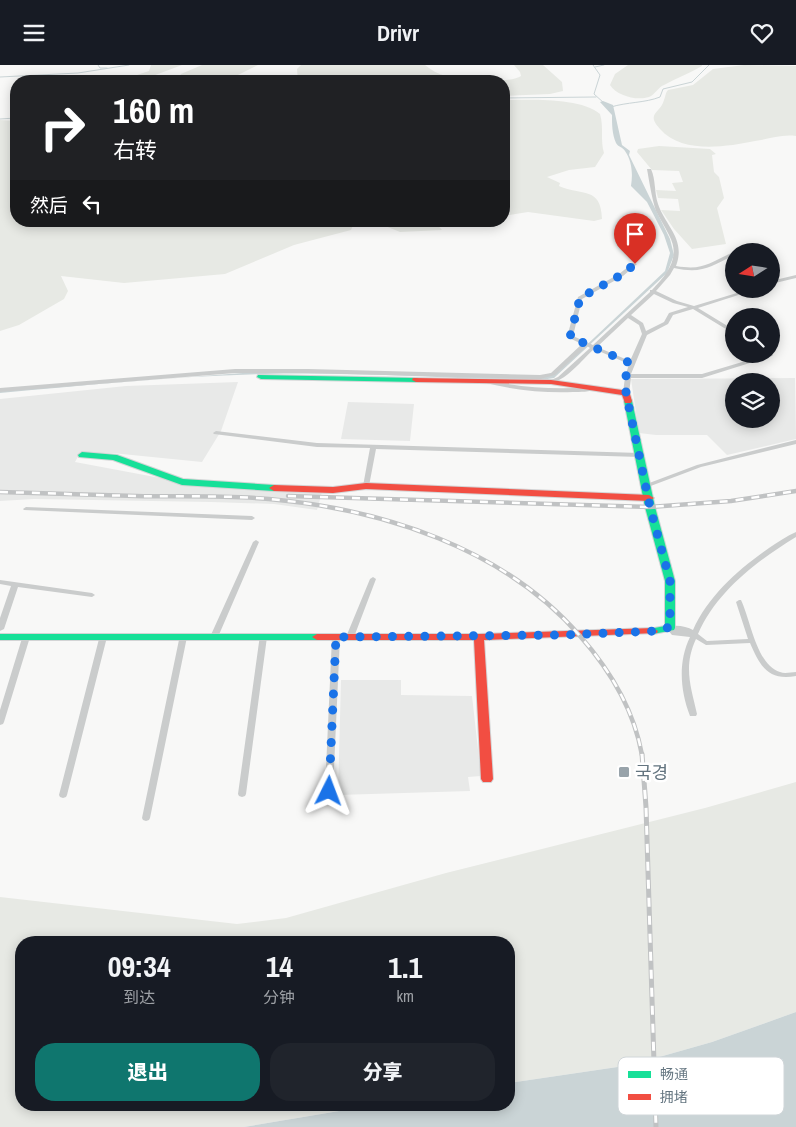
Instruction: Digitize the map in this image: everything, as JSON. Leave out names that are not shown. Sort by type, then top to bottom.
[{"type":"street","points":[[0,390],[235,371],[317,371],[540,377],[553,374],[628,315],[674,267],[678,255],[676,245],[656,207],[649,170]]},
{"type":"street","points":[[674,267],[688,270],[707,268],[725,258]]},
{"type":"street","points":[[630,363],[570,337],[580,298],[621,275],[635,264]]},
{"type":"street","points":[[780,280],[796,276]]},
{"type":"street","points":[[652,291],[675,302],[693,307],[725,327]]},
{"type":"street","points":[[645,334],[666,323],[671,314],[725,298]]},
{"type":"street","points":[[628,315],[641,324],[645,334],[638,353],[630,363],[626,376],[626,393],[648,498],[670,581],[670,627],[675,633],[694,635],[706,643],[752,641]]},
{"type":"street","points":[[551,382],[560,378],[589,345]]},
{"type":"street","points":[[626,376],[702,376],[744,363]]},
{"type":"street","points":[[261,377],[551,382],[626,393]]},
{"type":"street","points":[[484,381],[521,390],[558,391],[592,389]]},
{"type":"street","points":[[216,433],[317,445],[640,455]]},
{"type":"street","points":[[646,486],[699,466],[796,442]]},
{"type":"street","points":[[366,486],[373,447]]},
{"type":"street","points":[[82,455],[114,457],[172,479],[190,483],[259,489],[334,490],[366,486],[648,498]]},
{"type":"street","points":[[26,509],[252,518]]},
{"type":"street","points":[[692,714],[685,666],[694,635],[708,610],[724,589],[746,569],[796,534]]},
{"type":"street","points":[[214,637],[256,542]]},
{"type":"street","points":[[350,637],[373,579]]},
{"type":"street","points":[[0,582],[92,595]]},
{"type":"street","points":[[0,629],[15,584]]},
{"type":"street","points":[[739,602],[752,641],[767,667],[775,674],[783,676],[796,674]]},
{"type":"street","points":[[0,637],[479,637],[656,631],[670,627]]},
{"type":"street","points":[[0,722],[26,637]]},
{"type":"street","points":[[63,795],[103,637]]},
{"type":"street","points":[[146,818],[183,637]]},
{"type":"street","points":[[242,794],[263,637]]},
{"type":"street","points":[[329,791],[336,637]]},
{"type":"street","points":[[479,637],[487,779]]},
{"type":"shaded area","points":[[151,65],[182,65],[155,75],[137,75],[149,71]]},
{"type":"shaded area","points":[[202,65],[258,65],[238,75],[181,74]]},
{"type":"shaded area","points":[[301,65],[425,65],[443,75],[298,75],[297,69]]},
{"type":"shaded area","points":[[514,65],[543,65],[562,82],[563,91],[550,94],[510,96],[510,79],[521,76]]},
{"type":"shaded area","points":[[628,65],[702,66],[662,86],[651,96],[639,98],[622,95],[610,85],[615,74]]},
{"type":"shaded area","points":[[744,65],[796,66],[796,136],[780,136],[731,145],[704,147],[680,142],[669,137],[656,124],[654,120],[655,113],[662,104],[668,90],[693,85],[713,69]]},
{"type":"shaded area","points":[[510,100],[567,102],[591,109],[600,114],[604,153],[595,167],[569,170],[547,177],[560,183],[559,186],[594,197],[601,209],[602,219],[594,221],[528,212],[510,215]]},
{"type":"shaded area","points":[[603,101],[613,105],[622,145],[630,151],[629,155],[670,239],[674,255],[667,273],[554,378],[534,381],[365,375],[265,374],[165,379],[0,393],[0,391],[256,372],[356,372],[535,378],[559,371],[665,271],[670,253],[664,235],[647,202],[631,186],[631,163],[624,150],[616,143],[613,133],[612,115],[600,102]]},
{"type":"shaded area","points":[[0,120],[10,121],[10,227],[352,227],[351,230],[294,245],[225,274],[124,283],[61,276],[68,291],[64,299],[19,325],[0,331]]},
{"type":"shaded area","points":[[659,146],[710,149],[716,154],[712,155],[714,172],[719,177],[724,198],[717,208],[725,244],[692,249],[674,229],[661,210],[680,211],[678,199],[658,198],[656,190],[676,191],[672,183],[683,182],[679,171],[652,170],[637,152],[638,149]]},
{"type":"shaded area","points":[[388,227],[439,227],[442,230],[400,232]]},
{"type":"shaded area","points":[[725,378],[725,428],[780,428],[780,378],[795,378],[796,439],[727,455],[707,435],[639,433],[631,379]]},
{"type":"shaded area","points":[[238,382],[221,431],[202,462],[112,453],[80,453],[75,462],[171,480],[322,492],[317,510],[274,504],[211,502],[34,499],[0,501],[0,399],[126,386]]},
{"type":"shaded area","points":[[348,402],[414,404],[410,441],[341,439]]},
{"type":"shaded area","points":[[341,680],[401,680],[401,695],[472,696],[481,776],[468,777],[470,791],[338,795]]},
{"type":"shaded area","points":[[796,782],[796,1012],[712,1042],[659,1057],[618,1057],[618,1067],[515,1082],[515,936],[15,936],[15,1111],[339,1111],[244,1127],[0,1127],[0,897],[237,924],[286,918],[446,873],[705,808]]},
{"type":"shaded area","points":[[796,1012],[796,1127],[244,1127],[339,1111],[515,1111],[515,1082],[618,1067],[618,1115],[784,1115],[784,1057],[659,1057],[712,1042]]},
{"type":"waterway","points":[[98,65],[100,68],[107,68]]},
{"type":"waterway","points":[[39,75],[78,73],[129,65]]},
{"type":"waterway","points":[[593,65],[600,75],[594,94],[604,103]]},
{"type":"waterway","points":[[595,67],[604,65]]},
{"type":"waterway","points":[[611,107],[660,97],[663,89],[692,82],[709,65]]},
{"type":"waterway","points":[[0,77],[10,76]]},
{"type":"waterway","points":[[510,98],[596,97]]},
{"type":"waterway","points":[[0,119],[10,118]]},
{"type":"railway","points":[[288,496],[650,507],[731,501],[796,491]]},
{"type":"railway","points":[[0,492],[269,499],[355,512],[438,538],[478,557],[515,579],[549,605],[580,636],[611,677],[619,691],[633,722],[642,755]]},
{"type":"railway","points":[[642,754],[646,807],[654,1057]]},
{"type":"railway","points":[[656,1115],[656,1127]]},
{"type":"traffic: fast","points":[[261,377],[416,380]]},
{"type":"traffic: fast","points":[[628,401],[650,507],[670,581],[670,628],[653,631]]},
{"type":"traffic: fast","points":[[82,455],[114,457],[182,482],[274,488]]},
{"type":"traffic: fast","points":[[0,637],[317,637]]},
{"type":"traffic: jam","points":[[416,380],[551,382],[626,393],[628,401]]},
{"type":"traffic: jam","points":[[274,488],[333,490],[366,486],[649,498]]},
{"type":"traffic: jam","points":[[317,637],[479,637],[653,631]]},
{"type":"traffic: jam","points":[[479,637],[487,779]]},
{"type":"place","name":"국경","points":[[624,772]]},
{"type":"route","points":[[329,791],[336,637],[562,635],[656,631],[670,627],[672,619],[670,581],[650,507],[626,393],[626,376],[630,363],[570,337],[580,298],[621,275],[635,264]]}]
